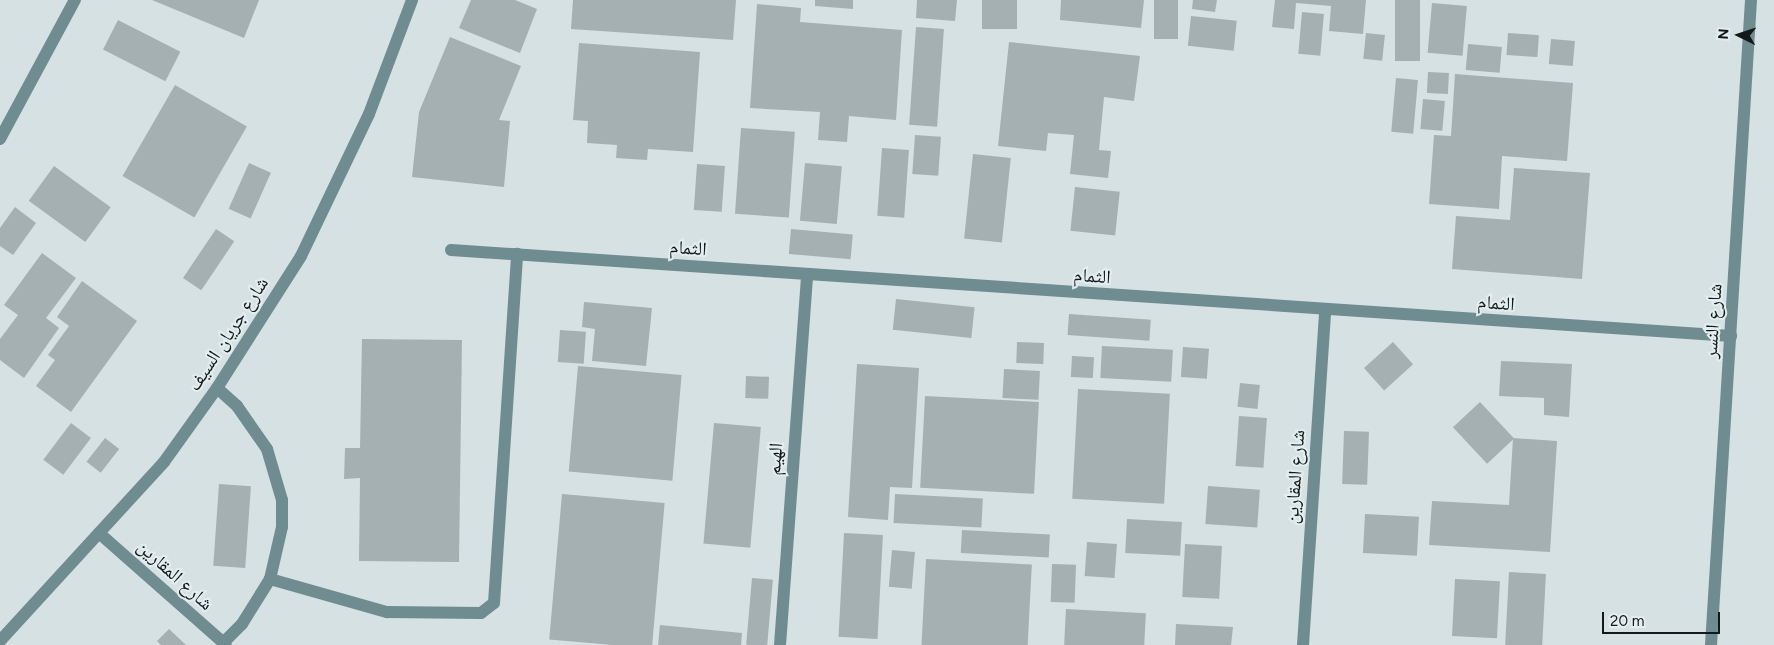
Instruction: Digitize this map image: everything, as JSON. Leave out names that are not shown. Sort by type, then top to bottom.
[{"type":"street","points":[[0,139],[75,0]]},
{"type":"street","name":"شارع جريان السيف","points":[[0,641],[164,462],[217,388],[301,256],[370,114],[412,0]]},
{"type":"street","name":"شارع النسر","points":[[1711,645],[1751,0]]},
{"type":"street","name":"الثمام","points":[[451,250],[1325,311],[1731,336]]},
{"type":"street","points":[[270,579],[387,612],[481,612],[494,603],[518,254]]},
{"type":"street","name":"الهيم","points":[[780,645],[807,275]]},
{"type":"street","name":"شارع المقارين","points":[[1303,645],[1325,311]]},
{"type":"street","points":[[217,388],[254,426],[276,474],[282,527],[270,579],[242,624],[224,644]]},
{"type":"street","name":"شارع المقارين","points":[[99,533],[224,644]]},
{"type":"building","points":[[152,0],[259,0],[244,38]]},
{"type":"building","points":[[471,0],[515,0],[537,9],[520,53],[459,28]]},
{"type":"building","points":[[573,0],[736,0],[733,40],[571,29]]},
{"type":"building","points":[[815,0],[853,0],[853,9],[815,6]]},
{"type":"building","points":[[917,0],[957,0],[955,21],[916,18]]},
{"type":"building","points":[[982,0],[1017,0],[1017,29],[982,29]]},
{"type":"building","points":[[1061,0],[1144,0],[1141,28],[1060,20]]},
{"type":"building","points":[[1154,0],[1178,0],[1178,39],[1154,39]]},
{"type":"building","points":[[1193,0],[1217,0],[1215,12],[1192,9]]},
{"type":"building","points":[[1275,0],[1366,0],[1363,34],[1329,31],[1331,6],[1296,3],[1294,29],[1272,27]]},
{"type":"building","points":[[1395,0],[1420,0],[1420,61],[1395,61]]},
{"type":"building","points":[[1432,3],[1467,6],[1463,56],[1428,53]]},
{"type":"building","points":[[757,4],[801,8],[800,22],[902,30],[896,120],[849,116],[847,142],[818,140],[820,112],[750,108]]},
{"type":"building","points":[[1302,12],[1324,14],[1320,56],[1298,54]]},
{"type":"building","points":[[1191,16],[1237,21],[1234,51],[1188,46]]},
{"type":"building","points":[[118,20],[180,52],[165,81],[103,49]]},
{"type":"building","points":[[916,27],[944,29],[937,127],[909,125]]},
{"type":"building","points":[[1366,33],[1385,35],[1382,61],[1363,59]]},
{"type":"building","points":[[1508,33],[1539,35],[1537,57],[1506,55]]},
{"type":"building","points":[[450,37],[521,66],[499,120],[510,121],[504,187],[412,177],[419,112]]},
{"type":"building","points":[[1551,39],[1575,41],[1573,66],[1549,64]]},
{"type":"building","points":[[1009,42],[1140,56],[1134,101],[1104,97],[1099,150],[1111,151],[1108,178],[1070,174],[1074,135],[1048,133],[1046,151],[998,146]]},
{"type":"building","points":[[579,43],[700,52],[693,152],[648,149],[647,160],[616,158],[617,145],[587,143],[588,121],[573,120]]},
{"type":"building","points":[[1468,44],[1502,47],[1500,73],[1466,70]]},
{"type":"building","points":[[1428,72],[1449,73],[1448,94],[1427,93]]},
{"type":"building","points":[[1455,74],[1573,83],[1567,161],[1502,156],[1499,209],[1429,204],[1434,135],[1451,136]]},
{"type":"building","points":[[1396,78],[1418,80],[1413,134],[1391,132]]},
{"type":"building","points":[[175,85],[247,126],[194,217],[123,176]]},
{"type":"building","points":[[1423,99],[1445,101],[1442,131],[1420,129]]},
{"type":"building","points":[[741,128],[795,132],[789,218],[735,214]]},
{"type":"building","points":[[915,135],[941,137],[938,176],[912,174]]},
{"type":"building","points":[[882,148],[909,150],[904,218],[877,216]]},
{"type":"building","points":[[973,154],[1011,158],[1002,243],[964,239]]},
{"type":"building","points":[[249,163],[271,173],[251,218],[229,209]]},
{"type":"building","points":[[805,163],[842,166],[837,224],[800,221]]},
{"type":"building","points":[[697,164],[725,166],[722,212],[694,210]]},
{"type":"building","points":[[54,166],[111,207],[85,242],[29,201]]},
{"type":"building","points":[[1514,168],[1590,173],[1582,279],[1452,269],[1456,216],[1510,220]]},
{"type":"building","points":[[1075,187],[1120,192],[1115,235],[1070,231]]},
{"type":"building","points":[[15,207],[36,223],[13,255],[0,246],[0,228]]},
{"type":"building","points":[[216,229],[234,241],[201,290],[183,278]]},
{"type":"building","points":[[791,229],[853,234],[851,259],[789,254]]},
{"type":"building","points":[[42,253],[76,278],[46,318],[59,328],[24,378],[0,360],[0,339],[18,315],[4,305]]},
{"type":"building","points":[[82,281],[137,321],[71,412],[36,386],[55,360],[48,355],[69,326],[57,317]]},
{"type":"building","points":[[896,299],[975,307],[971,338],[893,330]]},
{"type":"building","points":[[584,302],[652,308],[646,366],[592,361],[595,329],[582,327]]},
{"type":"building","points":[[1069,314],[1151,320],[1149,341],[1068,335]]},
{"type":"building","points":[[560,330],[586,332],[584,364],[558,362]]},
{"type":"building","points":[[362,339],[462,340],[459,562],[359,561],[360,478],[344,479],[345,448],[360,448]]},
{"type":"building","points":[[1017,342],[1044,343],[1043,364],[1016,363]]},
{"type":"building","points":[[1393,342],[1413,364],[1384,390],[1364,368]]},
{"type":"building","points":[[1102,346],[1173,350],[1171,382],[1100,378]]},
{"type":"building","points":[[1183,347],[1209,349],[1207,379],[1181,377]]},
{"type":"building","points":[[1072,356],[1094,357],[1093,378],[1071,377]]},
{"type":"building","points":[[1501,361],[1572,364],[1569,417],[1544,415],[1544,398],[1499,396]]},
{"type":"building","points":[[857,364],[919,368],[912,488],[890,487],[888,520],[848,517]]},
{"type":"building","points":[[578,366],[682,375],[672,481],[569,472]]},
{"type":"building","points":[[1004,369],[1040,371],[1038,400],[1002,398]]},
{"type":"building","points":[[746,376],[769,377],[768,399],[745,398]]},
{"type":"building","points":[[1240,383],[1260,385],[1257,409],[1237,407]]},
{"type":"building","points":[[1078,389],[1170,394],[1164,504],[1072,499]]},
{"type":"building","points":[[925,396],[1039,402],[1034,494],[920,488]]},
{"type":"building","points":[[1480,402],[1514,439],[1487,464],[1453,427]]},
{"type":"building","points":[[1239,416],[1267,418],[1263,468],[1236,466]]},
{"type":"building","points":[[71,423],[91,438],[63,475],[43,460]]},
{"type":"building","points":[[714,423],[761,427],[750,548],[703,544]]},
{"type":"building","points":[[1344,431],[1369,432],[1367,485],[1342,484]]},
{"type":"building","points":[[105,438],[119,449],[101,473],[87,462]]},
{"type":"building","points":[[1513,438],[1557,441],[1550,552],[1429,545],[1432,501],[1509,505]]},
{"type":"building","points":[[219,484],[251,486],[245,568],[213,566]]},
{"type":"building","points":[[1208,486],[1260,490],[1257,528],[1205,524]]},
{"type":"building","points":[[562,494],[665,503],[652,645],[613,645],[549,639]]},
{"type":"building","points":[[895,494],[983,499],[981,528],[893,523]]},
{"type":"building","points":[[1365,514],[1419,517],[1417,556],[1363,553]]},
{"type":"building","points":[[1127,519],[1182,522],[1180,556],[1125,553]]},
{"type":"building","points":[[962,530],[1050,535],[1049,558],[961,553]]},
{"type":"building","points":[[844,533],[883,535],[878,639],[839,637]]},
{"type":"building","points":[[1087,542],[1117,544],[1115,578],[1085,576]]},
{"type":"building","points":[[1185,544],[1222,546],[1219,599],[1182,597]]},
{"type":"building","points":[[892,550],[915,552],[912,589],[889,587]]},
{"type":"building","points":[[926,559],[1032,565],[1028,645],[921,645]]},
{"type":"building","points":[[1052,564],[1076,565],[1075,603],[1051,602]]},
{"type":"building","points":[[1509,572],[1546,574],[1542,645],[1505,645]]},
{"type":"building","points":[[752,578],[773,580],[767,645],[746,645]]},
{"type":"building","points":[[1455,579],[1500,581],[1497,638],[1452,636]]},
{"type":"building","points":[[1066,609],[1146,613],[1144,645],[1064,645]]},
{"type":"building","points":[[1176,624],[1233,627],[1231,645],[1175,645]]},
{"type":"building","points":[[660,625],[742,633],[741,645],[658,645]]},
{"type":"building","points":[[169,629],[186,645],[161,645],[157,641]]}]
